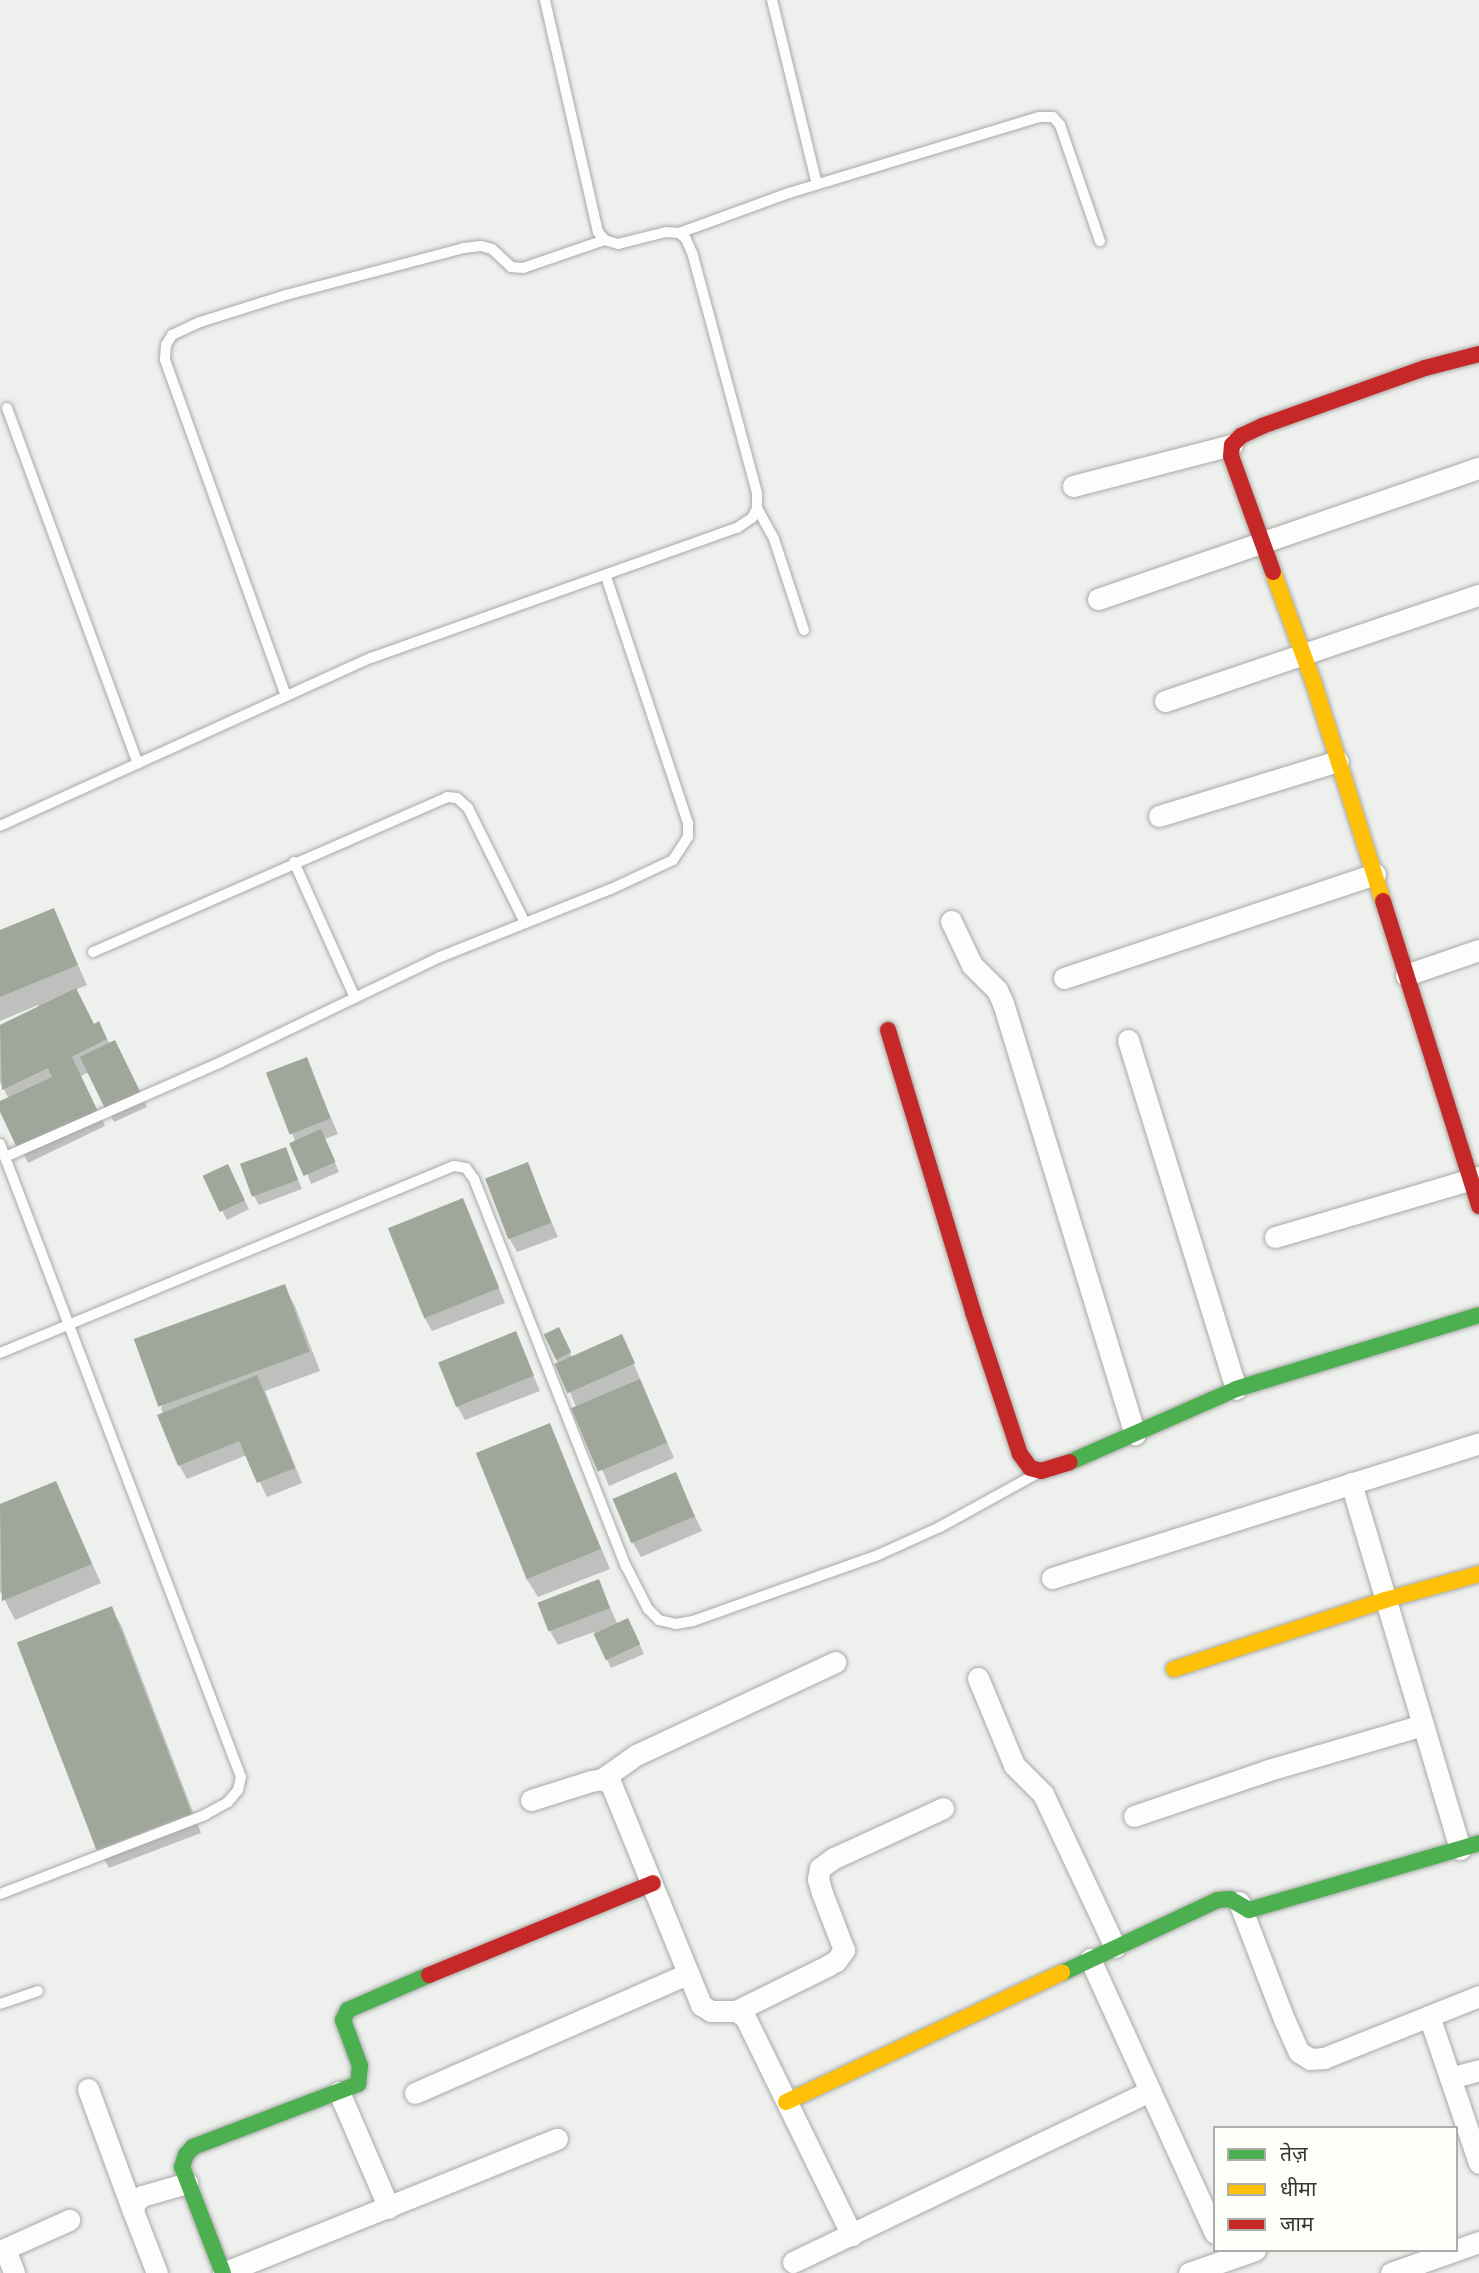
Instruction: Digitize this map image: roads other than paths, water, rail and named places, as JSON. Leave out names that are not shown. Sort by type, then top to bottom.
[{"type":"street","points":[[1073,486],[1231,444],[1262,426],[1425,368],[1479,354]]},
{"type":"street","points":[[1231,444],[1231,456],[1303,654],[1475,1179],[1479,1206]]},
{"type":"street","points":[[1098,598],[1479,468]]},
{"type":"street","points":[[1165,701],[1479,595]]},
{"type":"street","points":[[1159,816],[1338,761]]},
{"type":"street","points":[[1064,978],[1375,874]]},
{"type":"street","points":[[951,921],[972,965],[997,990],[1003,1003],[1135,1434]]},
{"type":"street","points":[[1406,975],[1479,950]]},
{"type":"street","points":[[888,1030],[969,1299],[1020,1454],[1030,1468],[1041,1471],[1135,1434],[1236,1389],[1479,1315]]},
{"type":"street","points":[[1128,1040],[1236,1389]]},
{"type":"street","points":[[1275,1237],[1475,1179]]},
{"type":"street","points":[[1052,1578],[1479,1443]]},
{"type":"street","points":[[786,2102],[1218,1900],[1239,1902],[1249,1910],[1469,1846],[1423,1725],[1351,1483]]},
{"type":"street","points":[[1174,1669],[1385,1600],[1479,1574]]},
{"type":"street","points":[[531,1800],[602,1779],[636,1755],[835,1662]]},
{"type":"street","points":[[978,1678],[1014,1765],[1043,1794],[1115,1947]]},
{"type":"street","points":[[1134,1816],[1269,1770],[1423,1725]]},
{"type":"street","points":[[602,1779],[611,1784],[617,1794],[701,2005],[711,2011],[736,2011],[836,1961],[844,1950],[822,1893],[818,1879],[820,1868],[834,1858],[943,1808]]},
{"type":"street","points":[[557,2139],[223,2273],[182,2167],[186,2155],[193,2147],[358,2084],[361,2075],[343,2020],[348,2010],[653,1884]]},
{"type":"street","points":[[1239,1902],[1284,2019],[1299,2052],[1310,2059],[1324,2058],[1479,1996]]},
{"type":"street","points":[[1090,1959],[1213,2229]]},
{"type":"street","points":[[415,2093],[688,1974]]},
{"type":"street","points":[[736,2011],[745,2017],[754,2032],[852,2235]]},
{"type":"street","points":[[1429,2016],[1479,2163]]},
{"type":"street","points":[[1450,2078],[1479,2070]]},
{"type":"street","points":[[88,2089],[157,2273]]},
{"type":"street","points":[[793,2262],[1150,2091]]},
{"type":"street","points":[[339,2092],[389,2208]]},
{"type":"street","points":[[133,2211],[135,2202],[142,2196],[187,2183]]},
{"type":"street","points":[[14,2273],[2,2250],[69,2220]]},
{"type":"street","points":[[1458,2249],[1479,2242]]},
{"type":"street","points":[[1189,2273],[1250,2252]]},
{"type":"street","points":[[1391,2273],[1451,2252]]},
{"type":"lane","points":[[544,0],[593,216],[598,232],[605,240],[618,244],[666,232],[679,233],[817,184],[1029,119],[1053,117],[1066,138],[1100,241]]},
{"type":"lane","points":[[772,0],[817,184]]},
{"type":"lane","points":[[0,826],[371,658],[737,528],[752,518],[757,508],[757,493],[693,255],[686,239],[679,233]]},
{"type":"lane","points":[[286,696],[165,359],[166,345],[172,335],[200,322],[286,295],[464,248],[481,246],[492,249],[511,267],[523,268],[605,240]]},
{"type":"lane","points":[[7,408],[138,764]]},
{"type":"lane","points":[[757,508],[774,539],[804,630]]},
{"type":"lane","points":[[5,1157],[221,1062],[440,957],[673,860],[688,837],[678,792],[606,576]]},
{"type":"lane","points":[[93,952],[447,797],[457,798],[480,830],[525,923]]},
{"type":"lane","points":[[294,862],[355,998]]},
{"type":"lane","points":[[0,1144],[241,1777],[239,1790],[228,1802],[205,1815],[0,1894]]},
{"type":"lane","points":[[0,1353],[454,1166],[466,1168],[474,1179],[626,1566],[648,1609],[660,1620],[676,1623],[693,1620],[878,1555],[940,1527],[1041,1471]]},
{"type":"lane","points":[[0,2004],[38,1991]]}]
